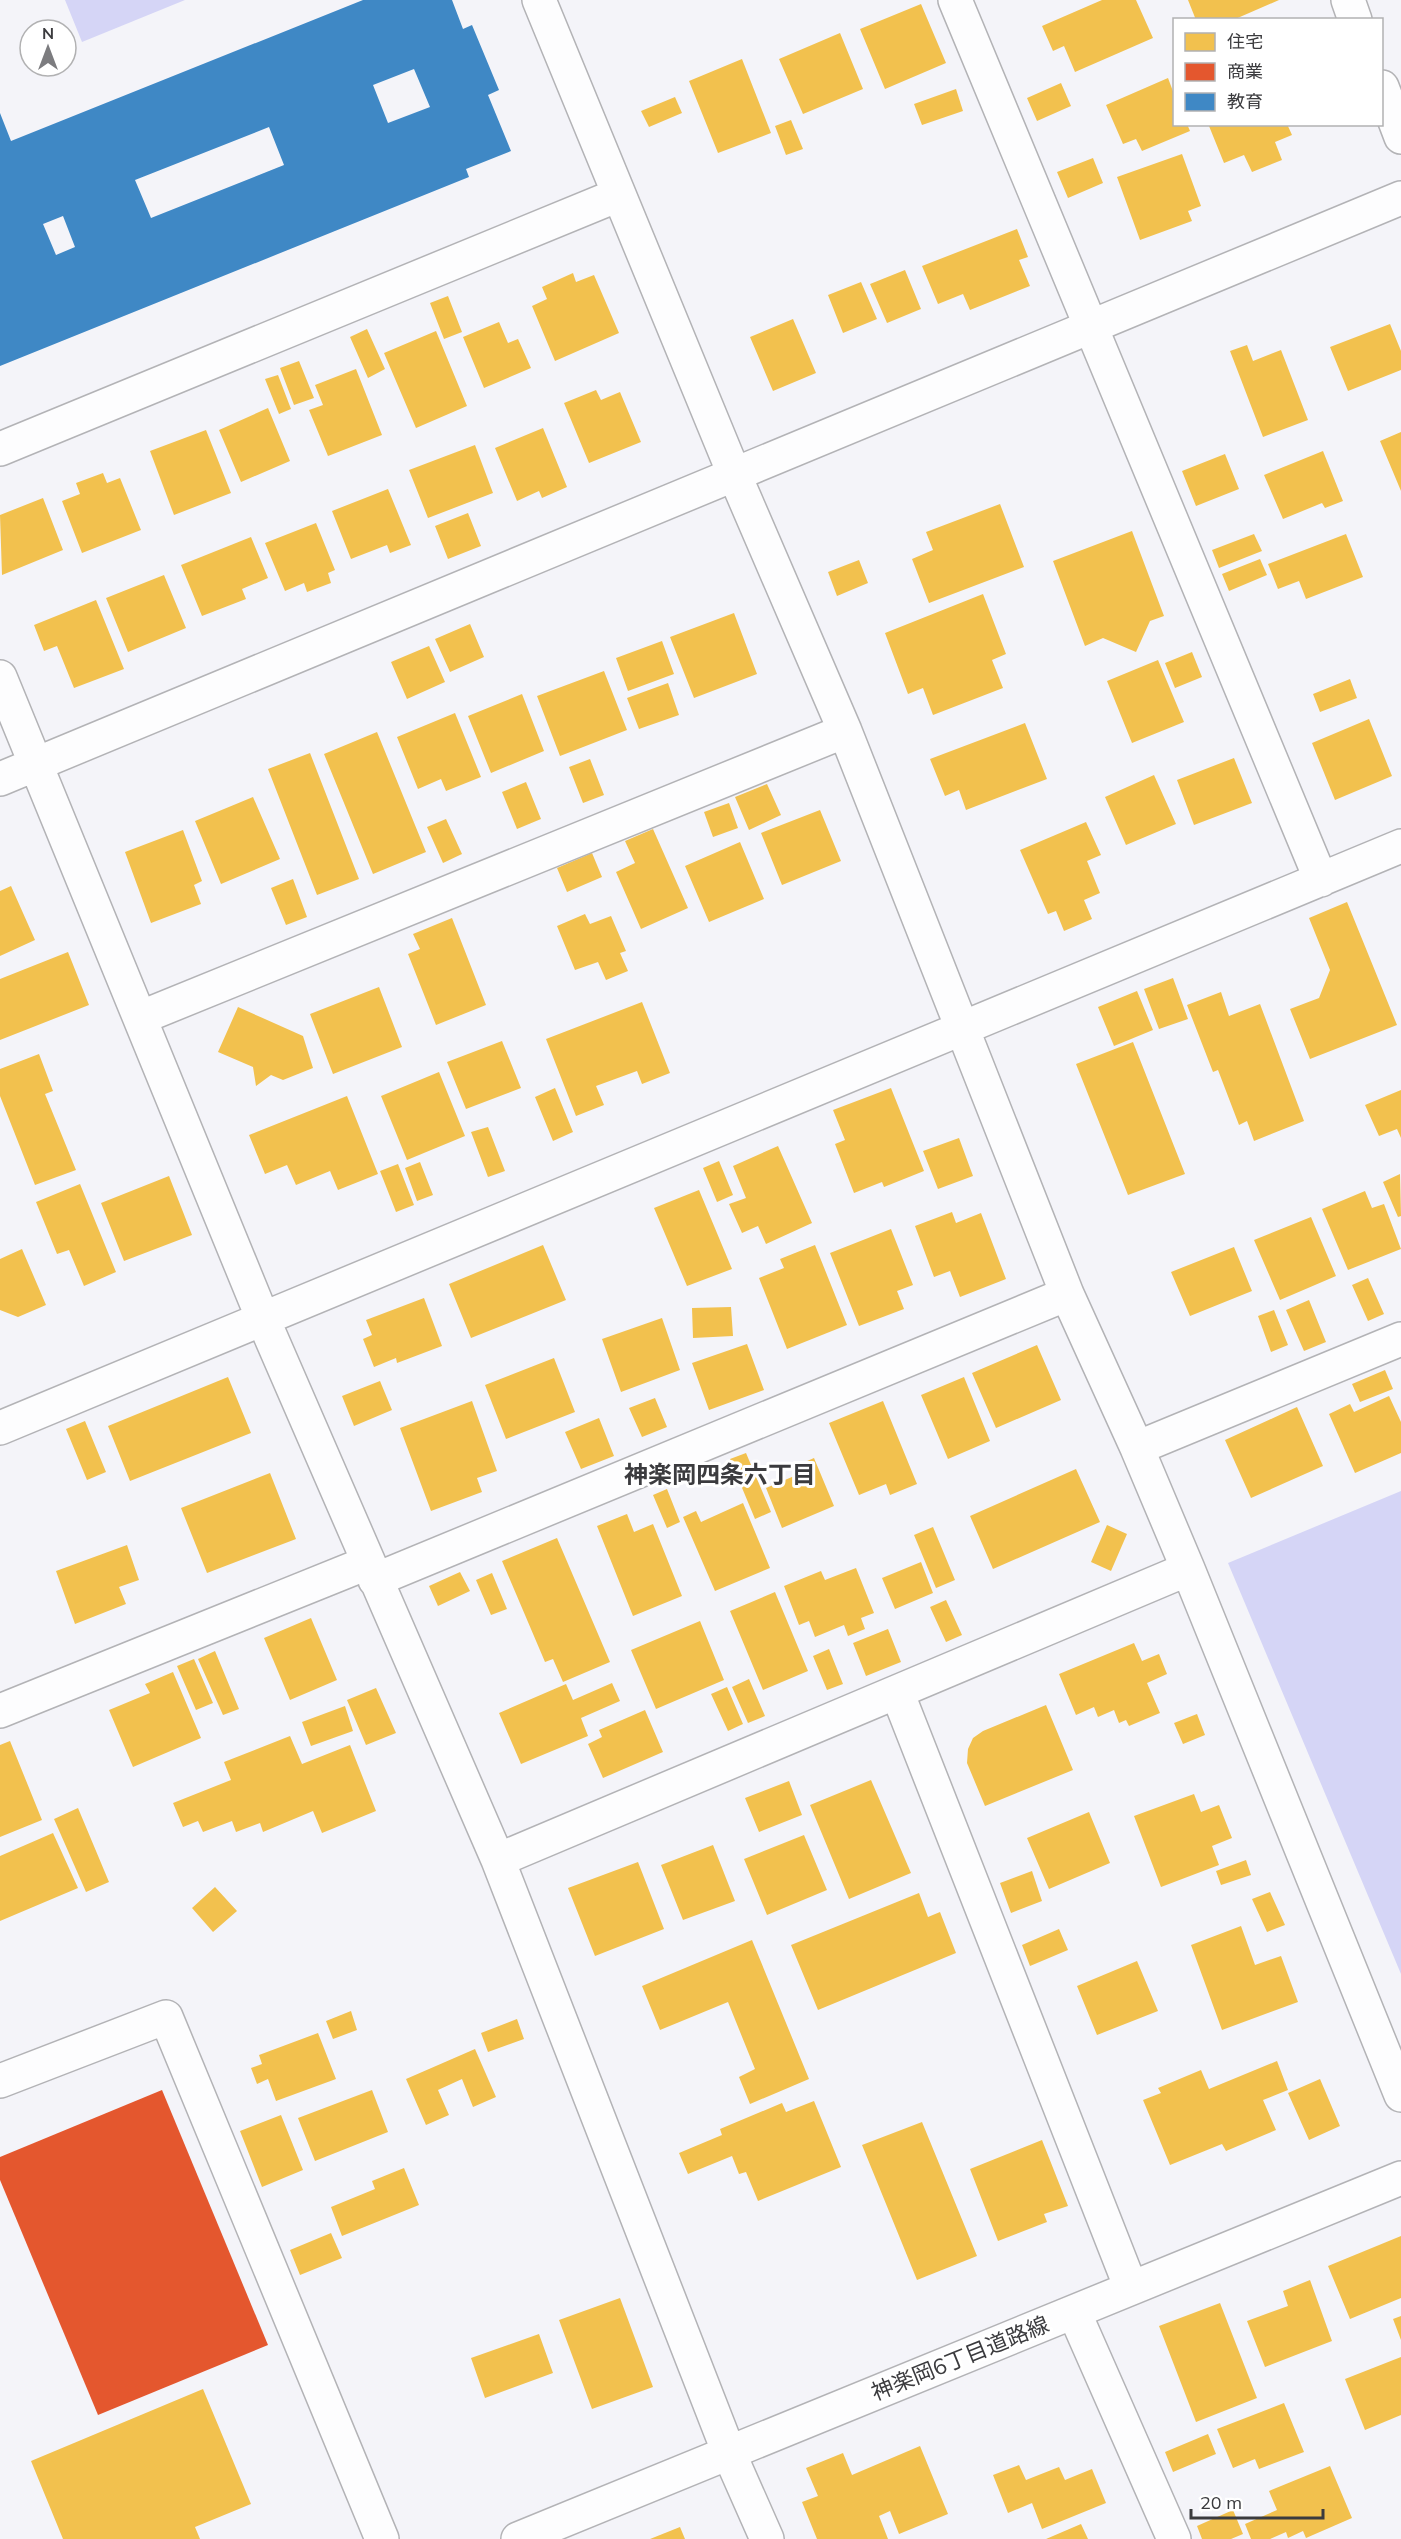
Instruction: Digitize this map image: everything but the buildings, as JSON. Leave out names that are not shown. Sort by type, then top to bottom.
[{"type":"street","points":[[539,0],[735,476],[845,731],[1067,1294],[1137,1448],[1188,1569],[1401,2095]]},
{"type":"street","points":[[955,0],[1321,880]]},
{"type":"street","points":[[1348,0],[1354,18]]},
{"type":"street","points":[[1383,90],[1401,137]]},
{"type":"street","points":[[0,449],[618,195]]},
{"type":"street","points":[[0,779],[1401,198]]},
{"type":"street","points":[[0,677],[142,1017],[263,1319],[498,1860],[729,2452],[766,2539]]},
{"type":"street","points":[[142,1017],[845,731]]},
{"type":"street","points":[[0,1428],[1401,846]]},
{"type":"street","points":[[0,1711],[371,1571],[1067,1294]]},
{"type":"street","points":[[1137,1448],[1401,1339]]},
{"type":"street","points":[[498,1860],[1188,1569]]},
{"type":"street","points":[[897,1692],[1131,2288]]},
{"type":"street","points":[[0,2081],[165,2017],[382,2539]]},
{"type":"street","name":"神楽岡6丁目道路線","points":[[518,2539],[1401,2178]]},
{"type":"street","points":[[1074,2312],[1174,2539]]},
{"type":"shaded area","points":[[65,0],[185,0],[82,42],[78,32],[78,18],[72,18]]},
{"type":"shaded area","points":[[1401,1491],[1401,1974],[1228,1563]]},
{"type":"district","name":"神楽岡四条六丁目","points":[[720,1475]]}]
